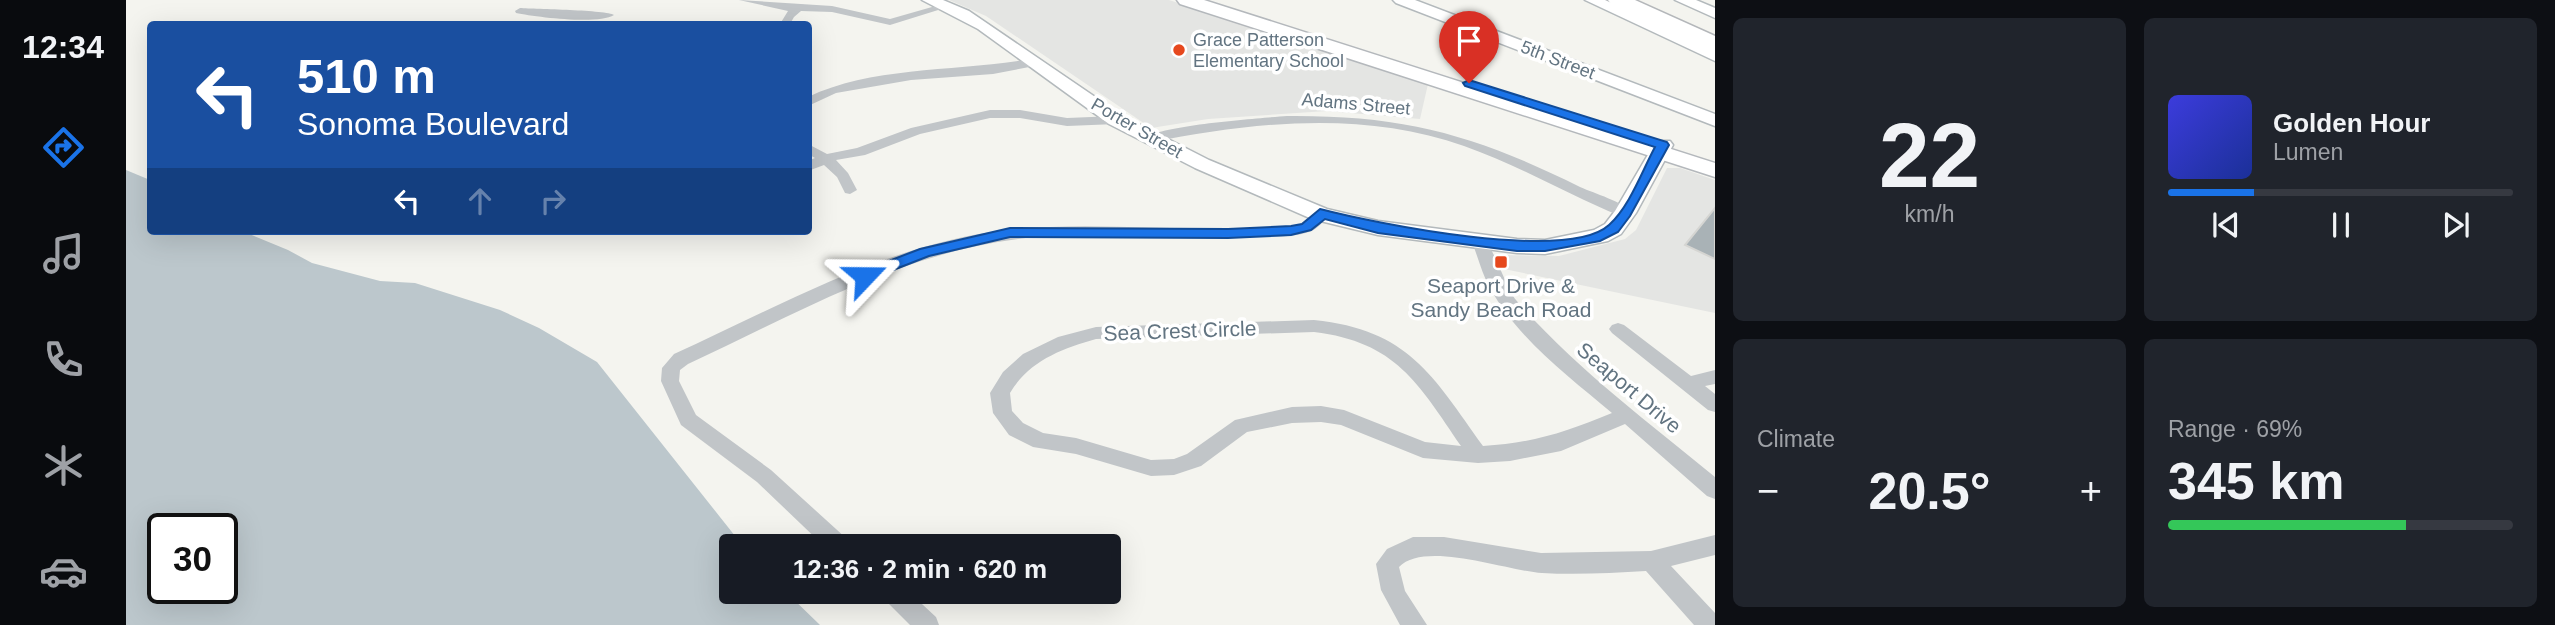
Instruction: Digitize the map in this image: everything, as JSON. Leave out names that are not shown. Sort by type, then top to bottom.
[{"type":"highway","points":[[1618,0],[1715,44]]},
{"type":"highway","points":[[1643,0],[1715,32]]},
{"type":"main road","points":[[1186,0],[1661,148],[1715,162]]},
{"type":"main road","points":[[1205,0],[1661,148],[1715,170]]},
{"type":"street","points":[[520,11],[530,0]]},
{"type":"street","points":[[744,0],[797,9],[811,6],[832,9],[890,23],[938,3]]},
{"type":"street","name":"5th Street","points":[[1401,0],[1715,120]]},
{"type":"street","points":[[1593,0],[1715,56]]},
{"type":"street","points":[[1683,0],[1715,13]]},
{"type":"street","name":"Porter Street","points":[[938,3],[984,26],[1116,120],[1202,164],[1320,214],[1378,228],[1479,242],[1545,247],[1600,236],[1613,229],[1625,214]]},
{"type":"street","points":[[787,21],[797,9]]},
{"type":"street","points":[[520,11],[581,16],[608,15]]},
{"type":"street","points":[[520,11],[521,17],[526,21]]},
{"type":"street","points":[[812,100],[833,90],[923,75],[993,70],[1036,62]]},
{"type":"street","points":[[812,165],[827,158],[860,152],[916,131],[990,114],[1020,114],[1067,122],[1116,120]]},
{"type":"street","name":"Adams Street","points":[[1152,138],[1204,128],[1290,118],[1378,121],[1421,129],[1489,151],[1625,214]]},
{"type":"street","points":[[1625,214],[1661,148]]},
{"type":"street","points":[[812,150],[827,158],[845,176],[850,190]]},
{"type":"street","points":[[826,534],[764,476],[688,420],[670,381],[671,368],[681,359],[888,265],[973,239],[1010,233],[1055,231],[1228,234],[1291,230],[1306,227],[1317,220],[1320,214]]},
{"type":"street","name":"Seaport Drive","points":[[1479,242],[1497,286],[1547,347],[1715,490]]},
{"type":"street","name":"Sea Crest Circle","points":[[1478,455],[1408,363],[1368,337],[1325,327],[1096,332],[1058,343],[1030,359],[1010,377],[1000,393],[1003,413],[1016,429],[1040,441],[1076,446],[1151,468],[1174,467],[1194,460],[1242,425],[1292,415],[1321,414],[1344,418],[1423,450],[1478,455],[1510,453],[1561,443],[1627,415]]},
{"type":"street","points":[[1618,329],[1715,405]]},
{"type":"street","points":[[1689,383],[1715,377]]},
{"type":"street","points":[[1415,625],[1402,611],[1390,588],[1387,564],[1395,556],[1413,547],[1444,547],[1541,563],[1651,561],[1715,545]]},
{"type":"street","points":[[1651,561],[1710,625]]},
{"type":"street","points":[[905,604],[927,625]]},
{"type":"shaded area","name":"Grace Patterson Elementary School","points":[[949,0],[1169,0],[1428,84],[1420,119],[1327,111],[1208,119],[1151,128],[986,16]]},
{"type":"shaded area","points":[[1667,168],[1680,168],[1715,180],[1715,313],[1504,269],[1501,261],[1503,255],[1559,256],[1625,239],[1636,230]]},
{"type":"shaded area","points":[[126,170],[147,179],[147,235],[252,235],[312,263],[380,281],[415,283],[500,310],[539,328],[597,362],[733,534],[719,534],[719,604],[798,604],[820,625],[126,625]]},
{"type":"building","points":[[1715,208],[1715,259],[1685,245]]},
{"type":"place","name":"Grace Patterson Elementary School","points":[[1179,50]]},
{"type":"place","name":"Seaport Drive & Sandy Beach Road","points":[[1501,262]]},
{"type":"route","points":[[865,276],[925,252],[1010,233],[1055,231],[1228,234],[1306,227],[1317,220],[1320,214],[1378,228],[1517,246],[1545,247],[1600,236],[1613,229],[1625,214],[1663,145],[1469,83]]}]
